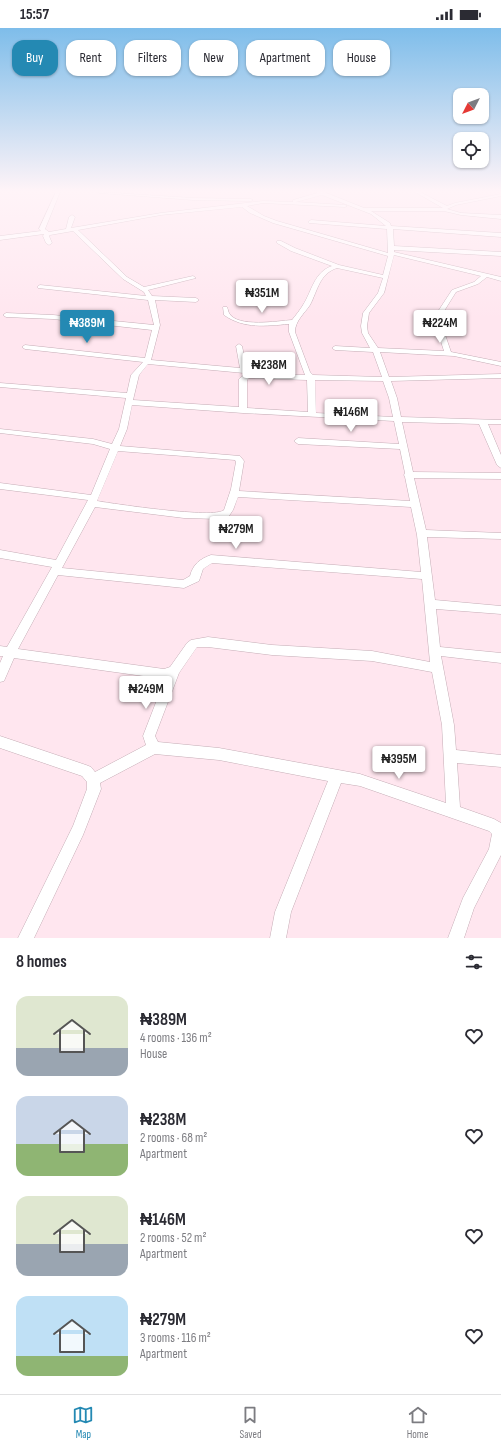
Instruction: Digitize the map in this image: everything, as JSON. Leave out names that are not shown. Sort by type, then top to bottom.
[{"type":"street","points":[[0,238],[33,234]]},
{"type":"street","points":[[46,234],[49,244]]},
{"type":"street","points":[[0,677],[5,652],[58,567],[92,501],[116,448],[123,429],[135,375],[147,361],[156,328],[150,297],[143,289],[121,275],[76,234]]},
{"type":"street","points":[[320,234],[367,250],[391,252],[435,250],[501,254]]},
{"type":"street","points":[[390,234],[391,252],[386,276],[381,293],[364,320],[365,333],[376,351],[393,398],[421,533],[431,604],[437,668],[448,725],[453,812]]},
{"type":"street","points":[[279,242],[285,246],[325,260],[337,266],[386,276]]},
{"type":"street","points":[[435,250],[435,262]]},
{"type":"street","points":[[391,252],[501,279]]},
{"type":"street","points":[[312,415],[311,377],[307,373],[292,332],[294,322],[307,304],[316,282],[323,274],[337,266]]},
{"type":"street","points":[[448,354],[437,320],[438,316],[454,291],[476,283],[485,276]]},
{"type":"street","points":[[143,289],[193,278]]},
{"type":"street","points":[[40,287],[130,297],[196,300]]},
{"type":"street","points":[[225,308],[226,314],[234,321],[252,324],[294,322]]},
{"type":"street","points":[[6,315],[53,317],[156,328]]},
{"type":"street","points":[[239,346],[246,373],[243,379],[243,411]]},
{"type":"street","points":[[25,348],[246,373],[311,377],[386,379],[501,376]]},
{"type":"street","points":[[335,348],[448,354],[501,364]]},
{"type":"street","points":[[0,385],[243,411],[397,420],[483,423],[501,422]]},
{"type":"street","points":[[483,423],[501,466]]},
{"type":"street","points":[[0,431],[78,440],[116,448],[237,458],[240,462],[234,494],[228,512],[222,516],[215,517],[92,501],[0,486]]},
{"type":"street","points":[[298,441],[403,447]]},
{"type":"street","points":[[408,474],[501,476]]},
{"type":"street","points":[[234,494],[415,504]]},
{"type":"street","points":[[421,533],[501,536]]},
{"type":"street","points":[[0,554],[58,567],[184,584],[195,578],[197,568],[201,564],[211,559],[427,576]]},
{"type":"street","points":[[431,604],[501,610]]},
{"type":"street","points":[[154,748],[149,736],[174,672],[191,646],[196,643],[208,642],[272,650],[372,656],[437,668]]},
{"type":"street","points":[[435,651],[501,658]]},
{"type":"street","points":[[5,652],[164,674],[174,672]]},
{"type":"street","points":[[0,742],[86,771],[93,780],[94,789],[78,830],[26,938]]},
{"type":"street","points":[[93,780],[154,748],[220,754],[360,780],[494,826],[499,832],[500,838],[492,859],[469,901],[456,938]]},
{"type":"street","points":[[450,756],[501,761]]},
{"type":"street","points":[[278,938],[284,912],[337,776]]}]
